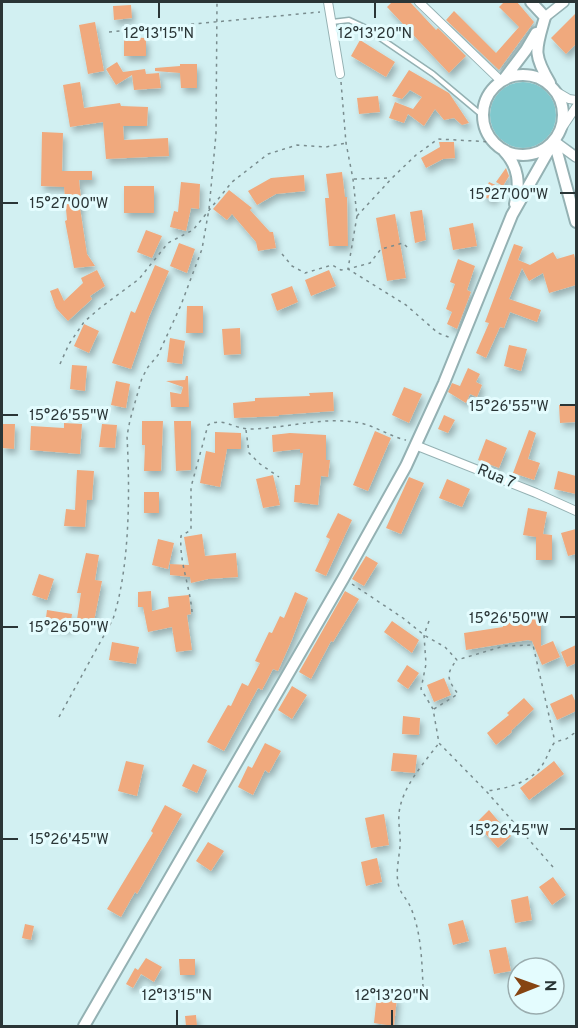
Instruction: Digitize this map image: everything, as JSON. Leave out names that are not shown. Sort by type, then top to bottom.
[{"type":"main road","points":[[531,2],[545,17]]},
{"type":"main road","points":[[512,216],[517,197],[518,179],[513,162],[487,133],[483,116],[487,97],[526,50],[545,17]]},
{"type":"main road","points":[[84,1026],[406,466],[461,341],[512,216],[562,128],[564,113],[555,90],[537,58],[536,50],[545,17]]},
{"type":"main road","points":[[502,81],[518,75],[528,75],[544,80],[555,90]]},
{"type":"main road","points":[[503,150],[518,155],[532,155],[548,147],[554,141]]},
{"type":"main road","points":[[554,141],[576,222]]},
{"type":"street","points":[[328,2],[340,74]]},
{"type":"street","points":[[419,2],[502,81]]},
{"type":"street","points":[[545,17],[564,2]]},
{"type":"street","points":[[555,90],[569,99],[576,100]]},
{"type":"street","points":[[562,128],[576,107]]},
{"type":"street","points":[[554,141],[576,157]]},
{"type":"street","name":"Rua 7","points":[[415,445],[576,511]]},
{"type":"lane","points":[[331,22],[349,20],[364,27],[433,74],[483,116]]},
{"type":"path","points":[[59,717],[114,619],[119,602],[127,535],[127,436],[130,420],[142,378],[158,355],[188,290],[202,249],[209,208],[216,134],[217,2]]},
{"type":"path","points":[[109,32],[330,11]]},
{"type":"path","points":[[340,74],[346,143],[357,216],[348,269]]},
{"type":"path","points":[[357,216],[416,155],[438,139],[493,142]]},
{"type":"path","points":[[60,363],[69,344],[84,322],[139,279],[168,243],[193,230],[232,182],[268,154],[297,145],[326,147],[346,143]]},
{"type":"path","points":[[353,179],[392,178]]},
{"type":"path","points":[[282,254],[292,266],[305,273],[332,265],[341,270],[370,263],[381,249],[403,243],[410,250]]},
{"type":"path","points":[[348,269],[406,305],[438,333],[461,341]]},
{"type":"path","points":[[192,612],[191,592],[179,554],[181,536],[191,530],[191,487],[208,425],[214,421],[224,422],[246,429],[328,421],[354,422],[376,427],[415,445]]},
{"type":"path","points":[[246,429],[249,453],[279,477]]},
{"type":"path","points":[[343,579],[445,647],[457,660]]},
{"type":"path","points":[[429,621],[424,635],[426,664],[421,689],[433,709],[439,743],[486,791],[554,867]]},
{"type":"path","points":[[433,709],[458,694],[449,682],[450,670],[457,660],[504,646],[533,645],[555,742],[540,769],[525,780],[502,789],[486,791]]},
{"type":"path","points":[[555,742],[566,739],[576,732]]},
{"type":"path","points":[[423,987],[417,926],[410,905],[399,889],[397,879],[401,836],[399,814],[404,796],[419,769],[439,743]]},
{"type":"shaded area","points":[[523,82],[536,85],[546,92],[553,102],[556,115],[553,128],[546,138],[536,145],[523,148],[510,145],[500,138],[493,128],[490,115],[493,102],[500,92],[510,85]]},
{"type":"building","points":[[392,2],[410,2],[436,30],[438,28],[466,56],[449,73],[387,7]]},
{"type":"building","points":[[504,2],[517,2],[534,22],[499,70],[446,20],[454,11],[496,53],[519,27],[499,7]]},
{"type":"building","points":[[131,5],[132,18],[114,20],[113,6]]},
{"type":"building","points":[[576,13],[576,44],[566,54],[551,38]]},
{"type":"building","points":[[95,22],[104,71],[88,74],[79,25]]},
{"type":"building","points":[[124,37],[146,38],[146,56],[124,56]]},
{"type":"building","points":[[360,40],[395,62],[386,77],[351,56]]},
{"type":"building","points":[[117,62],[123,72],[145,69],[146,74],[159,73],[161,88],[134,90],[132,75],[116,85],[106,69]]},
{"type":"building","points":[[180,64],[197,64],[197,88],[181,88],[180,73],[155,71],[155,68],[180,66]]},
{"type":"building","points":[[409,70],[449,93],[469,123],[462,125],[454,118],[444,120],[435,109],[424,126],[408,114],[404,123],[389,118],[395,102],[413,109],[422,97],[410,90],[402,99],[392,96]]},
{"type":"building","points":[[80,82],[84,108],[120,103],[121,106],[148,107],[147,126],[123,126],[124,140],[168,138],[169,156],[106,159],[103,122],[70,127],[63,85]]},
{"type":"building","points":[[378,96],[380,112],[359,114],[357,98]]},
{"type":"building","points":[[42,132],[63,133],[62,171],[92,171],[92,180],[79,180],[82,208],[80,208],[87,254],[95,266],[74,268],[65,221],[67,220],[64,187],[41,186]]},
{"type":"building","points":[[439,142],[454,142],[455,158],[443,159],[426,168],[421,158],[440,147]]},
{"type":"building","points":[[506,168],[509,176],[503,186],[496,182]]},
{"type":"building","points":[[342,172],[345,197],[347,197],[348,246],[329,246],[325,198],[329,198],[326,174]]},
{"type":"building","points":[[304,175],[305,191],[276,194],[257,205],[248,191],[271,178]]},
{"type":"building","points":[[181,182],[200,184],[199,209],[191,208],[186,231],[170,227],[174,211],[178,212]]},
{"type":"building","points":[[489,182],[500,187],[493,201],[483,196]]},
{"type":"building","points":[[124,186],[154,186],[154,213],[124,213]]},
{"type":"building","points":[[229,190],[252,208],[250,210],[270,232],[273,232],[276,248],[258,251],[256,242],[232,214],[227,220],[213,209]]},
{"type":"building","points":[[422,210],[426,240],[415,243],[410,212]]},
{"type":"building","points":[[395,214],[406,278],[387,281],[376,218]]},
{"type":"building","points":[[473,223],[477,246],[453,250],[449,228]]},
{"type":"building","points":[[146,230],[162,236],[152,258],[137,252]]},
{"type":"building","points":[[179,243],[195,249],[187,273],[170,266]]},
{"type":"building","points":[[514,244],[523,247],[518,260],[530,265],[553,252],[557,259],[574,254],[576,285],[549,293],[543,273],[529,281],[522,268],[509,299],[541,310],[537,322],[510,312],[504,328],[500,327],[486,358],[476,353],[489,323],[485,322]]},
{"type":"building","points":[[458,259],[475,266],[467,290],[471,292],[457,329],[447,324],[452,312],[446,309],[455,284],[450,282]]},
{"type":"building","points":[[155,265],[169,271],[149,317],[131,369],[112,363],[131,311],[135,313]]},
{"type":"building","points":[[97,270],[105,286],[90,296],[92,299],[68,321],[56,308],[50,291],[58,288],[64,301],[83,283],[81,278]]},
{"type":"building","points":[[329,270],[336,286],[311,296],[305,280]]},
{"type":"building","points":[[292,286],[298,302],[277,311],[271,294]]},
{"type":"building","points":[[187,306],[203,306],[203,333],[186,333]]},
{"type":"building","points":[[84,324],[99,331],[89,353],[74,346]]},
{"type":"building","points":[[240,328],[241,354],[224,355],[222,329]]},
{"type":"building","points":[[170,338],[185,341],[182,364],[167,362]]},
{"type":"building","points":[[509,345],[527,349],[521,371],[504,366]]},
{"type":"building","points":[[72,365],[87,366],[85,391],[70,389]]},
{"type":"building","points":[[468,368],[480,374],[476,382],[482,385],[477,397],[470,394],[466,403],[448,392],[452,383],[460,386]]},
{"type":"building","points":[[188,376],[189,407],[171,407],[170,392],[181,394],[183,387],[166,381],[185,380]]},
{"type":"building","points":[[116,381],[130,384],[126,408],[111,405]]},
{"type":"building","points":[[404,387],[422,394],[409,423],[392,415]]},
{"type":"building","points":[[333,392],[334,411],[234,418],[233,403],[255,401],[255,398],[310,396],[309,393]]},
{"type":"building","points":[[576,404],[576,422],[560,423],[559,405]]},
{"type":"building","points":[[444,415],[455,420],[448,433],[438,429]]},
{"type":"building","points":[[142,421],[163,421],[161,471],[144,471],[145,445],[142,445]]},
{"type":"building","points":[[174,421],[191,421],[191,470],[176,471]]},
{"type":"building","points":[[64,423],[82,424],[80,454],[30,450],[31,426],[64,428]]},
{"type":"building","points":[[2,424],[15,424],[14,449],[2,448]]},
{"type":"building","points":[[102,424],[117,425],[115,448],[99,447]]},
{"type":"building","points":[[529,430],[536,433],[528,459],[540,463],[534,480],[513,473]]},
{"type":"building","points":[[375,431],[391,438],[368,491],[353,485]]},
{"type":"building","points":[[215,432],[241,433],[241,449],[227,449],[220,487],[200,483],[206,451],[215,453]]},
{"type":"building","points":[[290,433],[326,435],[326,460],[330,460],[328,477],[321,476],[318,505],[294,502],[295,485],[300,485],[303,453],[300,453],[300,449],[273,452],[272,435]]},
{"type":"building","points":[[486,439],[507,448],[499,468],[478,460]]},
{"type":"building","points":[[77,470],[94,471],[92,500],[87,500],[85,527],[64,526],[66,509],[75,510]]},
{"type":"building","points":[[558,471],[576,476],[576,494],[554,489]]},
{"type":"building","points":[[273,475],[280,505],[263,508],[256,479]]},
{"type":"building","points":[[409,477],[424,483],[401,534],[386,528]]},
{"type":"building","points":[[447,479],[470,489],[462,507],[439,498]]},
{"type":"building","points":[[144,492],[159,492],[159,513],[144,513]]},
{"type":"building","points":[[528,508],[547,512],[543,534],[552,535],[552,560],[536,560],[536,537],[523,535]]},
{"type":"building","points":[[338,513],[352,520],[326,576],[315,571],[330,539],[326,537]]},
{"type":"building","points":[[576,529],[576,554],[568,556],[561,533]]},
{"type":"building","points":[[202,534],[205,556],[236,553],[238,577],[208,579],[191,583],[190,577],[170,575],[170,564],[189,565],[184,537]]},
{"type":"building","points":[[158,539],[174,543],[168,569],[152,565]]},
{"type":"building","points":[[86,553],[99,555],[95,580],[102,581],[94,621],[77,619],[81,593],[77,593]]},
{"type":"building","points":[[366,556],[378,563],[364,586],[352,579]]},
{"type":"building","points":[[39,574],[54,579],[47,600],[32,595]]},
{"type":"building","points":[[151,591],[152,611],[169,607],[168,597],[189,595],[191,614],[187,615],[192,650],[176,652],[172,627],[148,632],[143,607],[138,607],[138,592]]},
{"type":"building","points":[[345,591],[359,599],[333,642],[331,641],[311,679],[299,672]]},
{"type":"building","points":[[295,592],[308,598],[291,642],[278,671],[273,669],[262,690],[258,688],[224,751],[207,742],[228,705],[231,706],[242,683],[248,686],[260,663],[255,661],[269,632],[272,633],[280,616],[284,618]]},
{"type":"building","points":[[47,610],[72,614],[70,629],[45,625]]},
{"type":"building","points":[[518,618],[518,620],[541,619],[541,646],[553,641],[560,657],[542,665],[532,641],[528,640],[466,650],[464,633],[503,627],[502,620]]},
{"type":"building","points":[[392,621],[419,640],[412,653],[384,632]]},
{"type":"building","points":[[112,642],[139,647],[136,664],[109,660]]},
{"type":"building","points":[[576,645],[576,663],[567,667],[561,652]]},
{"type":"building","points":[[407,665],[419,673],[408,689],[397,681]]},
{"type":"building","points":[[444,678],[451,695],[434,702],[427,685]]},
{"type":"building","points":[[292,686],[307,695],[292,719],[278,710]]},
{"type":"building","points":[[572,694],[576,703],[576,711],[557,720],[550,704]]},
{"type":"building","points":[[524,698],[534,709],[496,745],[487,733],[509,715],[507,713]]},
{"type":"building","points":[[403,716],[420,718],[419,735],[402,734]]},
{"type":"building","points":[[265,743],[281,751],[269,773],[265,770],[253,795],[238,787],[248,766],[252,768]]},
{"type":"building","points":[[393,753],[417,755],[415,773],[391,771]]},
{"type":"building","points":[[126,761],[144,765],[137,796],[118,791]]},
{"type":"building","points":[[554,761],[564,774],[529,800],[520,788]]},
{"type":"building","points":[[193,764],[207,770],[197,793],[182,786]]},
{"type":"building","points":[[165,805],[182,814],[137,894],[135,892],[121,917],[107,909],[153,833],[151,831]]},
{"type":"building","points":[[489,810],[511,836],[498,848],[476,823]]},
{"type":"building","points":[[384,814],[389,845],[371,848],[365,818]]},
{"type":"building","points":[[208,842],[224,851],[211,871],[196,861]]},
{"type":"building","points":[[377,858],[382,882],[366,886],[361,862]]},
{"type":"building","points":[[553,877],[566,895],[552,905],[539,887]]},
{"type":"building","points":[[528,896],[532,920],[515,923],[511,900]]},
{"type":"building","points":[[463,920],[469,941],[453,945],[448,924]]},
{"type":"building","points":[[25,924],[34,926],[31,940],[22,938]]},
{"type":"building","points":[[506,947],[508,956],[506,956],[506,972],[494,974],[489,950]]},
{"type":"building","points":[[146,958],[162,967],[154,982],[141,974],[133,988],[126,984],[135,968],[138,970]]},
{"type":"building","points":[[179,959],[195,959],[195,975],[180,975]]},
{"type":"building","points":[[377,995],[397,997],[394,1026],[374,1023]]},
{"type":"building","points":[[196,1015],[197,1026],[186,1026],[185,1016]]}]
